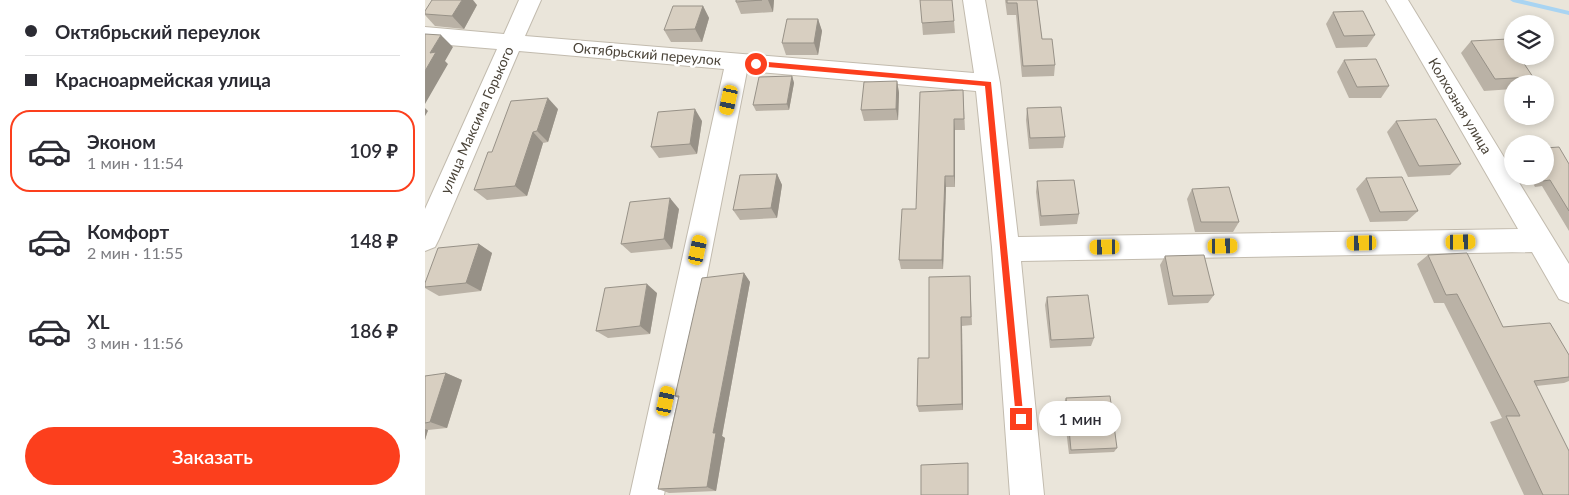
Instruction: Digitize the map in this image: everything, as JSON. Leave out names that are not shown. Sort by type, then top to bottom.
[{"type":"street","name":"улица Максима Горького","points":[[425,239],[530,0]]},
{"type":"street","points":[[974,0],[989,84],[1006,249],[1027,495]]},
{"type":"street","name":"Колхозная улица","points":[[1397,0],[1569,290]]},
{"type":"street","name":"Октябрьский переулок","points":[[425,35],[989,84]]},
{"type":"street","points":[[647,495],[737,62]]},
{"type":"street","points":[[1006,249],[1539,240]]},
{"type":"shaded area","points":[[425,0],[1569,0],[1569,495],[425,495]]},
{"type":"building","points":[[432,0],[462,0],[452,16],[425,14]]},
{"type":"building","points":[[736,0],[762,0],[736,2]]},
{"type":"building","points":[[920,0],[952,0],[954,21],[922,23]]},
{"type":"building","points":[[1007,0],[1037,0],[1042,39],[1052,39],[1055,65],[1023,66],[1017,3],[1007,3]]},
{"type":"building","points":[[673,6],[703,6],[695,29],[664,30]]},
{"type":"building","points":[[1363,11],[1375,35],[1344,36],[1333,12]]},
{"type":"building","points":[[787,19],[818,19],[814,43],[782,43]]},
{"type":"building","points":[[425,34],[441,35],[430,53],[436,52],[425,71]]},
{"type":"building","points":[[1504,39],[1504,65],[1525,65],[1532,75],[1504,75],[1504,79],[1495,79],[1471,41]]},
{"type":"building","points":[[1376,59],[1389,86],[1357,87],[1344,60]]},
{"type":"building","points":[[792,76],[787,104],[753,105],[759,77]]},
{"type":"building","points":[[897,81],[896,109],[861,110],[864,82]]},
{"type":"building","points":[[963,90],[964,119],[954,119],[954,176],[945,176],[942,260],[899,260],[902,209],[916,209],[920,92]]},
{"type":"building","points":[[548,98],[537,131],[533,132],[515,186],[474,190],[488,152],[492,152],[511,101]]},
{"type":"building","points":[[1061,107],[1065,137],[1030,138],[1027,108]]},
{"type":"building","points":[[695,109],[690,144],[651,147],[658,112]]},
{"type":"building","points":[[1436,119],[1461,164],[1419,166],[1396,121]]},
{"type":"building","points":[[1554,147],[1559,147],[1569,164],[1569,211],[1553,185]]},
{"type":"building","points":[[777,174],[771,208],[733,210],[740,175]]},
{"type":"building","points":[[1402,177],[1418,211],[1380,212],[1366,178]]},
{"type":"building","points":[[1074,180],[1079,214],[1041,216],[1037,181]]},
{"type":"building","points":[[1229,187],[1239,222],[1201,222],[1192,189]]},
{"type":"building","points":[[670,198],[664,239],[621,244],[630,202]]},
{"type":"building","points":[[479,244],[466,283],[425,287],[438,248]]},
{"type":"building","points":[[1467,253],[1503,327],[1550,323],[1569,355],[1569,377],[1534,381],[1569,451],[1569,495],[1543,495],[1506,416],[1520,416],[1457,294],[1446,295],[1428,255]]},
{"type":"building","points":[[1204,255],[1214,295],[1173,296],[1165,256]]},
{"type":"building","points":[[744,273],[713,433],[716,433],[707,487],[658,489],[679,396],[675,396],[702,278]]},
{"type":"building","points":[[970,276],[971,317],[961,317],[962,404],[917,406],[918,358],[929,358],[929,277]]},
{"type":"building","points":[[647,284],[640,326],[596,331],[605,288]]},
{"type":"building","points":[[1088,295],[1094,338],[1051,340],[1047,297]]},
{"type":"building","points":[[446,373],[430,422],[425,423],[425,376]]},
{"type":"building","points":[[1110,396],[1117,448],[1071,450],[1066,398]]},
{"type":"building","points":[[968,463],[968,495],[921,495],[921,465]]},
{"type":"waterway","points":[[1513,0],[1569,13]]},
{"type":"route","points":[[756,64],[989,84],[1021,419]]}]
